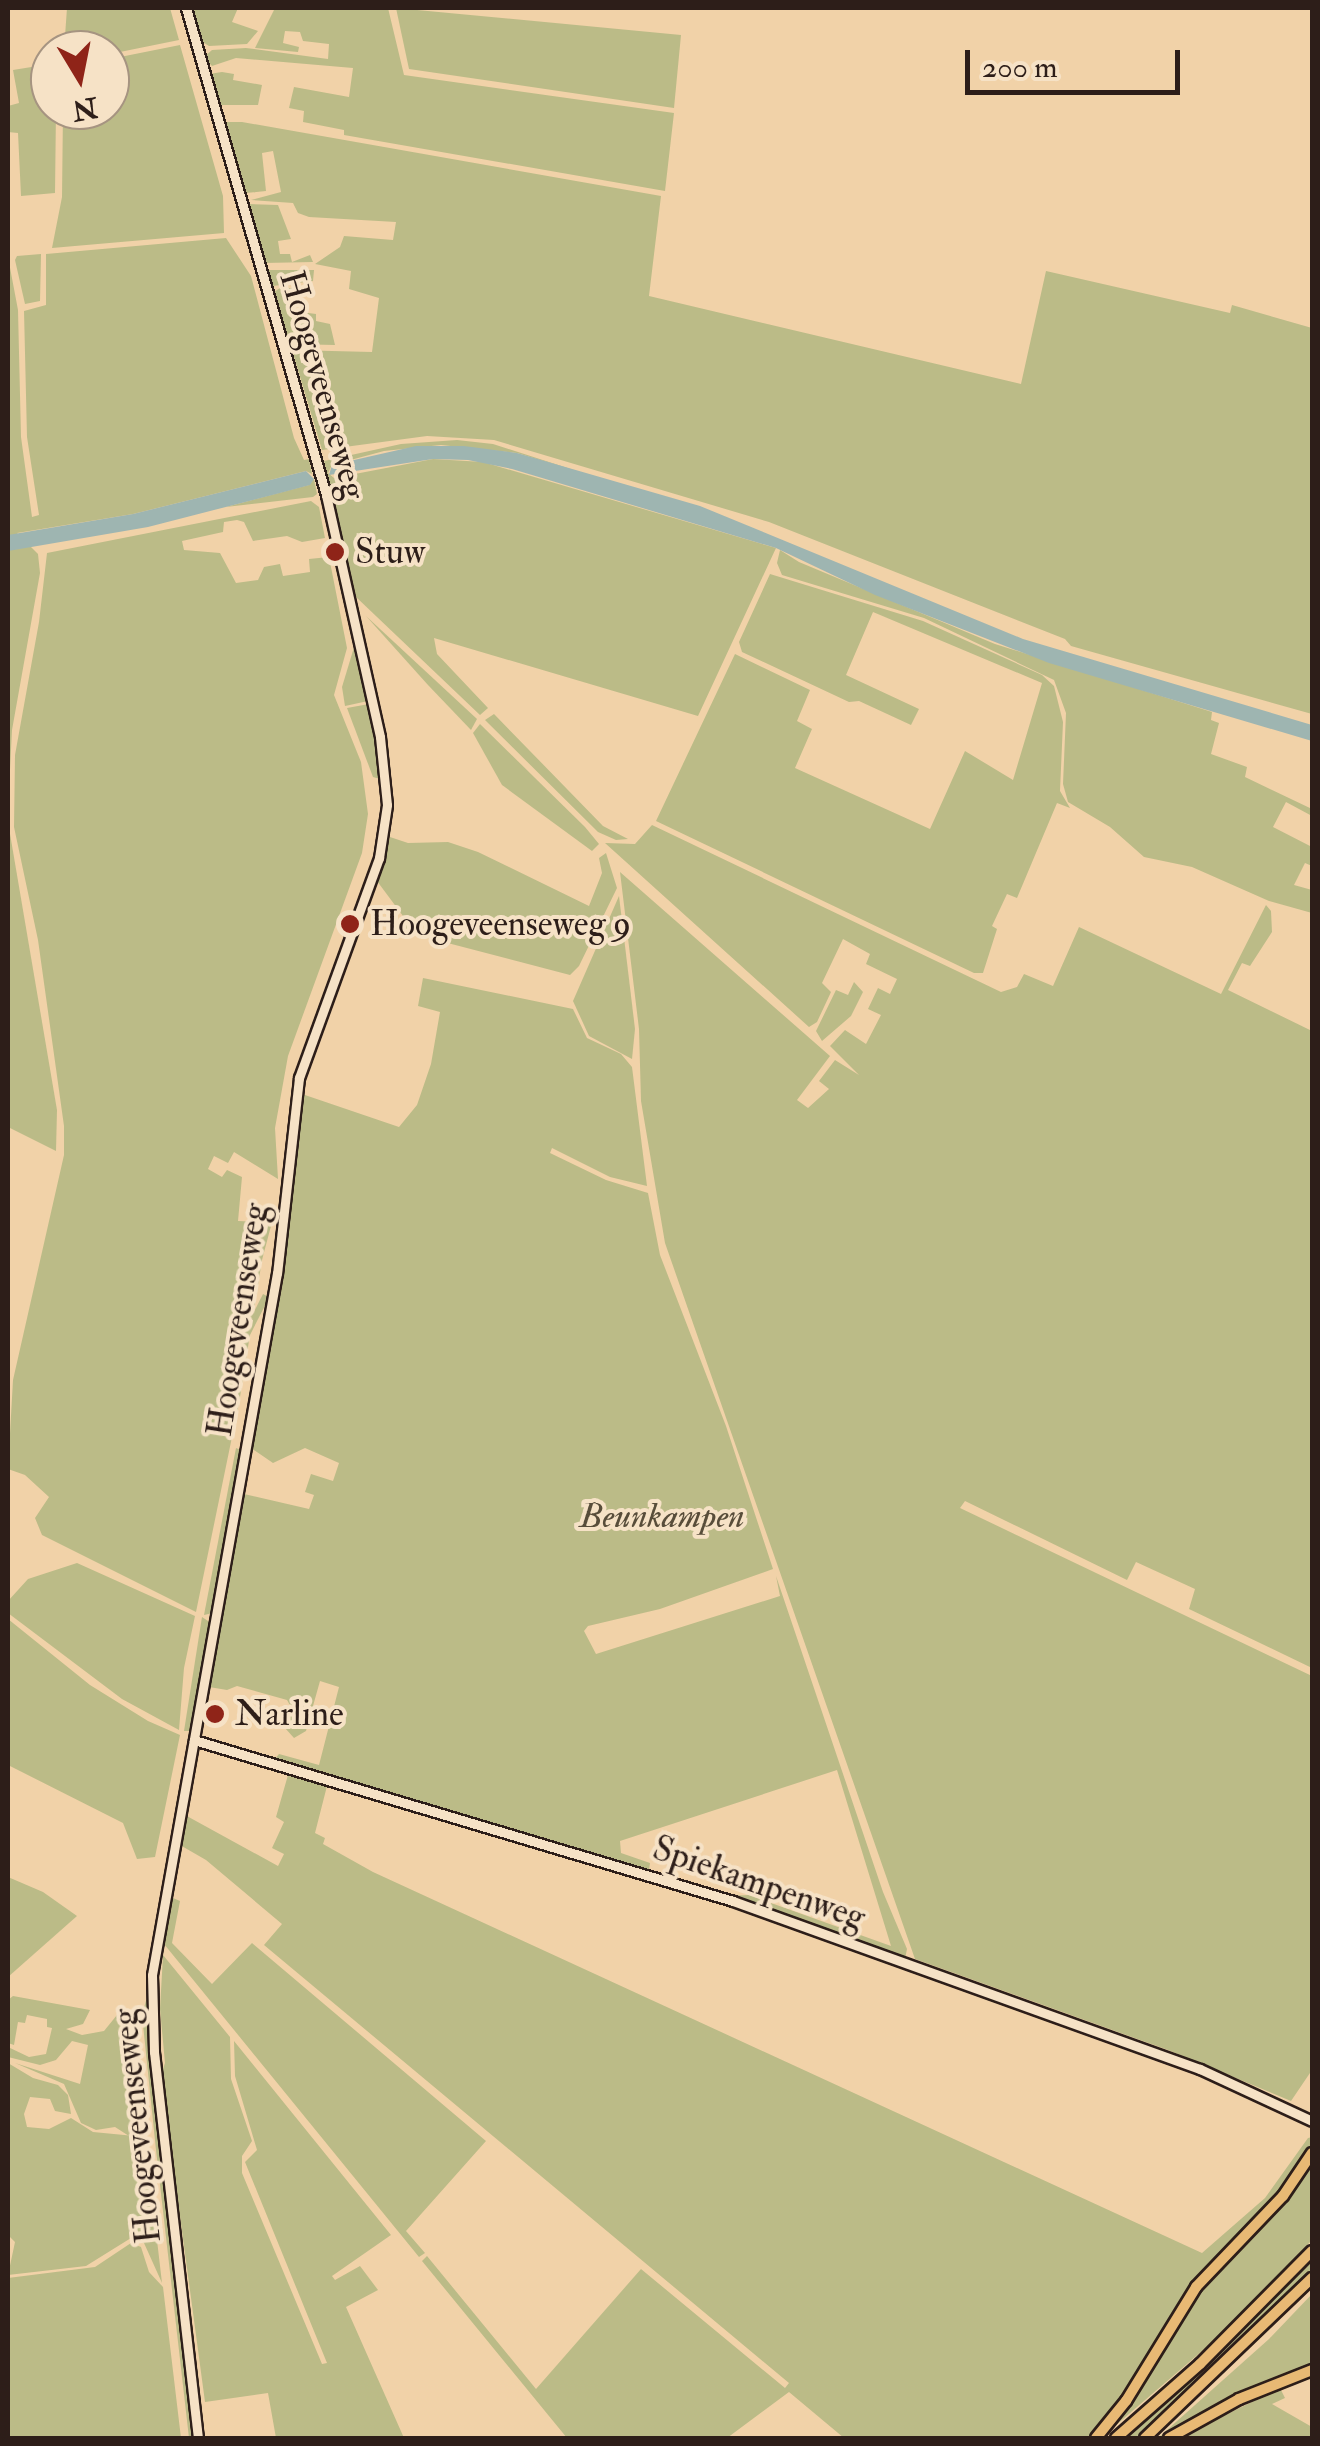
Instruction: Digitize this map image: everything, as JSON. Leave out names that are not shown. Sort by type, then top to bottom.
[{"type":"highway","points":[[1096,2438],[1126,2401],[1196,2287],[1283,2196],[1312,2153]]},
{"type":"highway","points":[[1116,2438],[1233,2332],[1312,2251]]},
{"type":"highway","points":[[1145,2438],[1312,2278]]},
{"type":"highway","points":[[1169,2438],[1239,2399],[1312,2370]]},
{"type":"main road","name":"Hoogeveenseweg","points":[[186,8],[316,456],[380,736],[386,820],[372,881],[300,1078],[277,1272],[156,1948],[150,2008],[198,2438]]},
{"type":"main road","name":"Spiekampenweg","points":[[194,1740],[733,1901],[1200,2069],[1312,2121]]},
{"type":"green space","points":[[67,8],[170,8],[179,40],[130,50],[130,30],[65,30]]},
{"type":"green space","points":[[191,8],[238,8],[232,22],[258,31],[247,44],[209,46],[201,41]]},
{"type":"green space","points":[[275,8],[388,8],[404,75],[674,113],[665,191],[344,135],[344,130],[303,122],[304,111],[289,108],[294,87],[349,97],[353,68],[236,58],[212,66],[204,57],[212,50],[246,48],[328,59],[329,44],[303,41],[300,32],[285,31],[283,43],[299,47],[298,52],[255,48]]},
{"type":"green space","points":[[396,8],[681,35],[674,108],[409,69]]},
{"type":"green space","points":[[180,45],[223,196],[224,233],[52,248],[62,197],[63,130],[130,130],[130,55]]},
{"type":"green space","points":[[30,67],[30,130],[56,130],[55,193],[21,196],[18,133],[8,132],[8,106],[19,103],[13,70]]},
{"type":"green space","points":[[209,74],[234,74],[233,80],[262,85],[258,105],[220,105]]},
{"type":"green space","points":[[224,122],[242,122],[661,196],[649,296],[1021,384],[1046,271],[1230,313],[1232,305],[1312,328],[1312,714],[1071,646],[1065,639],[769,522],[494,440],[427,436],[322,450],[292,350],[372,352],[379,298],[349,289],[351,271],[315,264],[340,247],[344,236],[393,240],[396,222],[309,217],[298,213],[293,203],[251,200],[281,192],[273,151],[262,153],[266,191],[246,193]]},
{"type":"green space","points":[[247,204],[278,205],[291,239],[278,241],[280,254],[290,254],[292,262],[310,255],[313,262],[264,263]]},
{"type":"green space","points":[[226,238],[251,276],[294,438],[304,460],[309,459],[312,474],[306,471],[133,514],[17,533],[38,554],[40,573],[12,730],[8,810],[8,257],[18,310],[21,437],[32,517],[39,515],[27,437],[24,311],[46,305],[46,254]]},
{"type":"green space","points":[[41,254],[40,301],[25,304],[15,260],[17,256]]},
{"type":"green space","points":[[266,270],[314,270],[313,281],[273,286]]},
{"type":"green space","points":[[296,288],[293,311],[316,314],[316,321],[330,324],[335,345],[290,344],[274,292]]},
{"type":"green space","points":[[457,440],[493,444],[586,474],[517,453],[441,445],[384,451],[332,465],[328,473],[334,478],[433,459],[483,462],[776,548],[698,716],[434,638],[437,654],[488,708],[480,715],[356,597],[324,461],[401,444]]},
{"type":"green space","points":[[314,479],[317,494],[313,497],[226,507],[309,485]]},
{"type":"green space","points":[[311,501],[319,507],[325,538],[302,542],[287,536],[253,541],[244,522],[237,520],[224,522],[223,532],[182,541],[184,550],[220,553],[236,583],[258,580],[264,567],[280,564],[283,576],[310,572],[309,559],[329,557],[347,648],[334,695],[361,762],[368,814],[362,853],[288,1056],[275,1128],[278,1179],[234,1152],[228,1163],[214,1156],[208,1169],[222,1177],[227,1170],[242,1177],[238,1221],[264,1222],[269,1206],[276,1207],[262,1260],[239,1403],[196,1612],[42,1535],[35,1518],[49,1497],[25,1475],[8,1469],[13,1380],[64,1155],[64,1126],[38,940],[14,827],[15,755],[47,553]]},
{"type":"green space","points":[[780,550],[799,562],[995,644],[1212,712],[1211,720],[1219,723],[1211,754],[1247,767],[1245,777],[1312,809],[1312,816],[1286,802],[1273,827],[1312,847],[1312,866],[1305,863],[1294,885],[1312,890],[1312,913],[1269,901],[1192,867],[1144,857],[1110,827],[1068,802],[1063,784],[1066,713],[1054,680],[924,618],[782,575],[777,563]]},
{"type":"green space","points":[[770,574],[923,621],[1042,675],[1054,686],[1063,722],[1060,791],[1070,808],[1057,803],[1017,898],[1007,894],[992,926],[997,929],[983,973],[974,973],[656,821],[735,654],[810,690],[797,721],[812,729],[795,768],[930,829],[965,751],[1013,780],[1042,683],[873,612],[846,675],[919,709],[911,725],[859,701],[849,702],[742,652],[739,642]]},
{"type":"green space","points":[[366,616],[477,719],[471,730],[428,685]]},
{"type":"green space","points":[[355,644],[368,701],[345,706],[342,687]]},
{"type":"green space","points":[[369,704],[380,779],[373,777],[347,708]]},
{"type":"green space","points":[[494,714],[603,826],[628,839],[616,840],[598,832],[485,720]]},
{"type":"green space","points":[[480,724],[585,827],[599,844],[592,851],[502,785],[473,733]]},
{"type":"green space","points":[[8,822],[57,1110],[56,1151],[8,1127]]},
{"type":"green space","points":[[652,825],[1001,992],[1017,987],[1024,974],[1053,986],[1079,927],[1221,994],[1266,905],[1271,911],[1272,932],[1250,966],[1242,963],[1228,990],[1312,1031],[1312,1668],[1189,1609],[1195,1589],[1136,1562],[1127,1580],[965,1501],[960,1508],[1312,1676],[1312,2070],[1291,2101],[1168,2050],[915,1959],[665,1243],[641,1101],[639,1029],[620,872],[830,1056],[797,1100],[808,1108],[829,1089],[819,1081],[835,1060],[859,1075],[830,1046],[845,1030],[866,1044],[881,1015],[868,1009],[878,988],[890,994],[897,979],[866,964],[870,954],[843,939],[822,983],[831,992],[817,1022],[809,1027],[605,843],[635,844]]},
{"type":"green space","points":[[390,837],[408,843],[448,842],[478,852],[589,906],[602,873],[599,858],[606,853],[617,888],[579,966],[570,975],[440,941],[444,925],[418,917],[414,930],[401,928],[403,916],[377,881]]},
{"type":"green space","points":[[619,896],[635,1029],[632,1059],[589,1036],[573,1001]]},
{"type":"green space","name":"Beunkampen","points":[[423,978],[573,1009],[587,1038],[621,1054],[632,1067],[647,1186],[610,1177],[552,1148],[550,1153],[606,1180],[648,1193],[660,1255],[726,1426],[773,1569],[660,1609],[588,1626],[584,1631],[596,1654],[780,1596],[776,1576],[883,1892],[907,1949],[905,1959],[727,1896],[749,1895],[891,1946],[837,1770],[620,1841],[621,1853],[650,1863],[649,1870],[273,1761],[279,1754],[319,1765],[339,1687],[320,1681],[306,1731],[294,1738],[285,1728],[291,1707],[287,1700],[237,1686],[227,1690],[209,1687],[244,1494],[309,1509],[314,1495],[305,1492],[311,1474],[333,1481],[339,1463],[305,1448],[273,1463],[251,1448],[285,1250],[302,1094],[399,1127],[417,1105],[431,1064],[440,1012],[418,1006]]},
{"type":"green space","points":[[854,982],[863,992],[851,1016],[822,1041],[816,1031],[836,990],[848,995]]},
{"type":"green space","points":[[263,1294],[269,1297],[209,1415],[203,1412]]},
{"type":"green space","points":[[236,1448],[243,1451],[213,1613],[204,1615]]},
{"type":"green space","points":[[77,1563],[195,1616],[184,1668],[179,1730],[122,1699],[8,1613],[8,1601],[28,1579]]},
{"type":"green space","points":[[202,1617],[211,1623],[192,1731],[184,1731]]},
{"type":"green space","points":[[8,1619],[90,1685],[148,1721],[180,1735],[155,1857],[137,1859],[123,1823],[8,1765]]},
{"type":"green space","points":[[288,1775],[327,1786],[315,1833],[325,1838],[323,1844],[373,1872],[1202,2253],[1265,2198],[1308,2138],[1312,2137],[1312,2144],[1284,2188],[1183,2295],[1116,2405],[1089,2438],[844,2438],[789,2392],[727,2438],[567,2438],[422,2261],[427,2256],[536,2389],[641,2269],[785,2388],[789,2383],[264,1945],[282,1924],[206,1860],[180,1845],[185,1815],[278,1866],[284,1854],[272,1848],[284,1822],[276,1817]]},
{"type":"green space","points":[[8,1877],[43,1892],[77,1916],[8,1977]]},
{"type":"green space","points":[[173,1898],[180,1901],[172,1943],[212,1984],[252,1943],[486,2141],[406,2231],[425,2253],[419,2257],[164,1944]]},
{"type":"green space","points":[[163,1955],[230,2037],[231,2079],[252,2141],[242,2156],[242,2173],[322,2364],[327,2363],[245,2162],[257,2150],[235,2076],[234,2041],[391,2235],[332,2276],[335,2280],[360,2266],[378,2290],[346,2307],[404,2438],[276,2438],[268,2393],[205,2402],[161,2075],[165,2063],[160,2009]]},
{"type":"green space","points":[[13,1996],[90,2010],[83,2024],[66,2029],[82,2035],[104,2031],[117,2015],[136,2016],[144,2133],[129,2136],[115,2127],[96,2130],[81,2123],[64,2084],[15,2063],[80,2084],[88,2045],[72,2041],[56,2060],[40,2065],[8,2057],[8,2047],[29,2057],[46,2054],[52,2028],[47,2027],[47,2019],[27,2015],[25,2023],[18,2022],[14,2045],[8,2043],[8,2000]]},
{"type":"green space","points":[[147,1997],[196,2438],[189,2438],[156,2150],[142,2015]]},
{"type":"green space","points":[[8,2063],[33,2078],[58,2085],[68,2095],[71,2114],[55,2111],[50,2099],[30,2097],[24,2114],[27,2127],[49,2129],[71,2118],[93,2132],[145,2137],[162,2283],[144,2243],[131,2238],[86,2266],[8,2275],[15,2242],[8,2235]]},
{"type":"green space","points":[[1312,2160],[1312,2240],[1223,2333],[1101,2438],[1209,2276],[1275,2212]]},
{"type":"green space","points":[[131,2243],[141,2247],[149,2272],[163,2287],[181,2438],[8,2438],[8,2278],[95,2267]]},
{"type":"green space","points":[[1312,2258],[1312,2270],[1205,2377],[1136,2438],[1123,2438],[1204,2367]]},
{"type":"green space","points":[[1312,2294],[1312,2367],[1158,2438],[1269,2339]]},
{"type":"green space","points":[[1280,2388],[1285,2398],[1272,2404],[1312,2427],[1312,2438],[1179,2438]]},
{"type":"water","points":[[416,446],[464,446],[517,453],[700,506],[1023,639],[1312,725],[1312,741],[1049,663],[875,595],[776,548],[512,469],[468,460],[433,459],[329,475],[332,465]]},
{"type":"water","points":[[306,471],[314,479],[310,485],[148,527],[8,551],[8,535],[133,514]]},
{"type":"place","name":"Stuw","points":[[335,552]]},
{"type":"place","name":"Hoogeveenseweg 9","points":[[350,924]]},
{"type":"place","name":"Narline","points":[[215,1714]]}]
